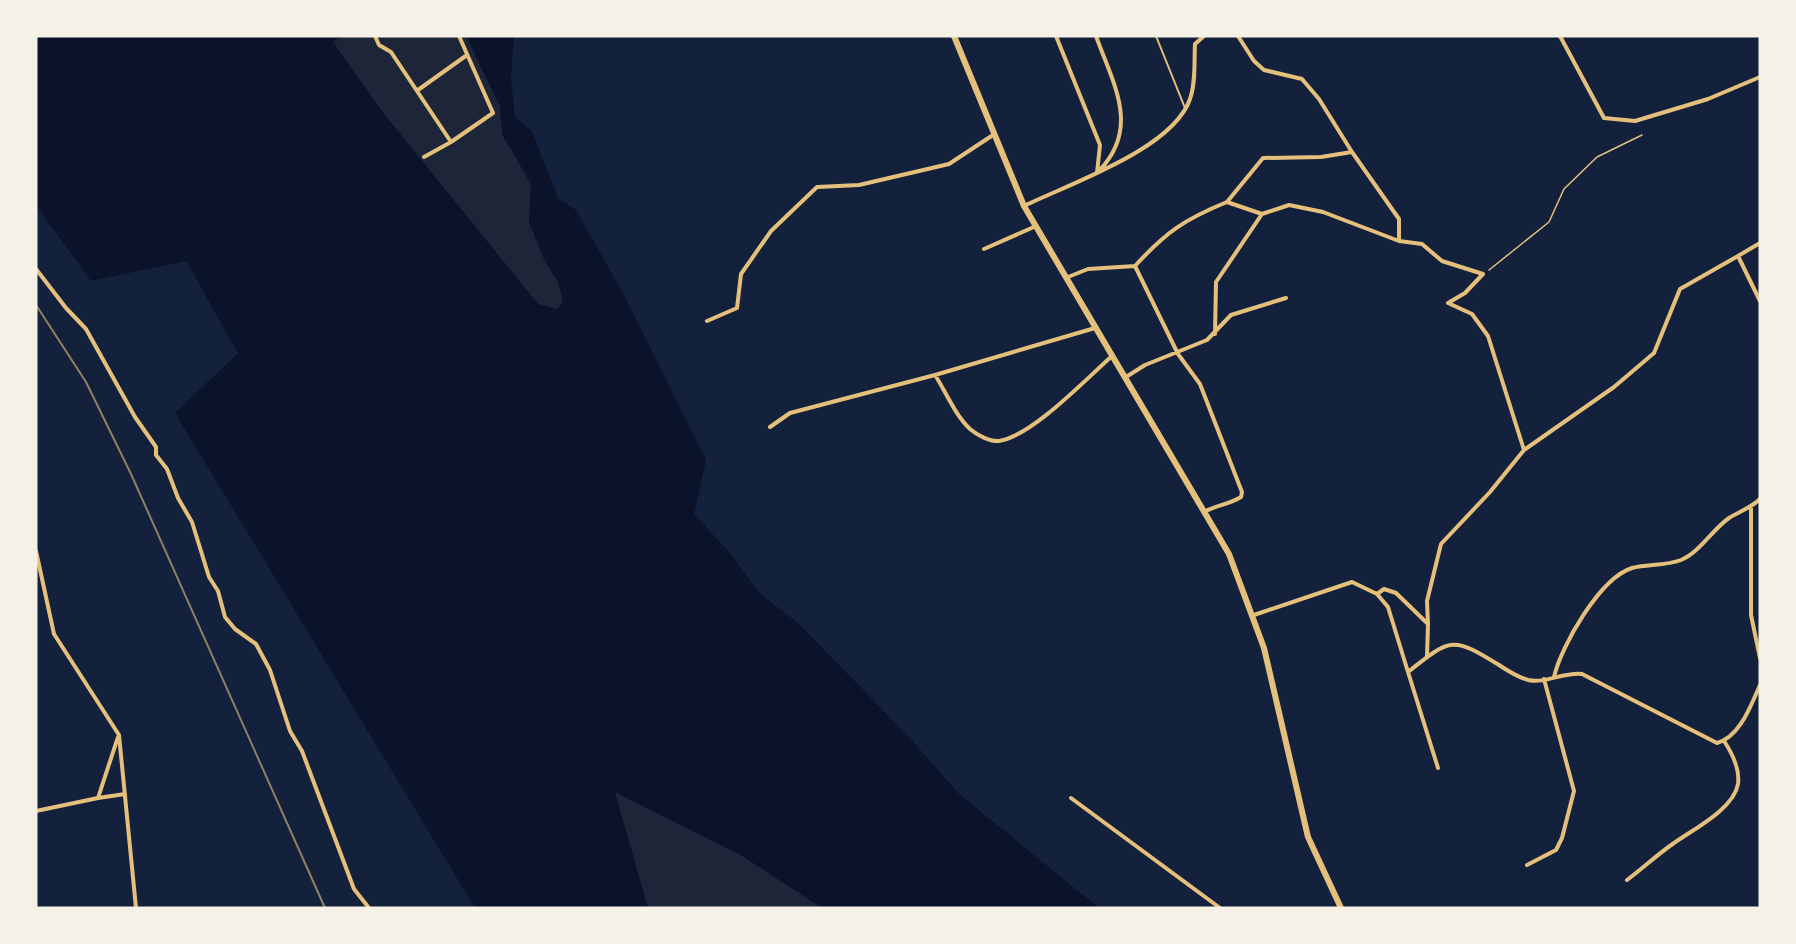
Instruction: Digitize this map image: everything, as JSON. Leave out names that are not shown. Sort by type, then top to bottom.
[{"type":"main road","points":[[954,36],[1024,206],[1038,225],[1229,554],[1254,615],[1267,659],[1308,837],[1341,908]]},
{"type":"street","points":[[375,36],[379,45],[391,52],[451,142]]},
{"type":"street","points":[[424,157],[451,142],[493,113],[459,36]]},
{"type":"street","points":[[1056,36],[1100,145],[1097,173]]},
{"type":"street","points":[[1096,36],[1123,113],[1118,144],[1110,159],[1097,173]]},
{"type":"street","points":[[1238,36],[1254,62],[1264,70],[1302,79],[1319,99],[1352,152],[1399,219],[1399,241]]},
{"type":"street","points":[[1560,36],[1604,118],[1635,121],[1707,99],[1760,77]]},
{"type":"street","points":[[1024,206],[1097,173],[1159,138],[1185,110],[1191,97],[1195,44],[1201,37]]},
{"type":"street","points":[[418,90],[467,55]]},
{"type":"street","points":[[707,321],[737,308],[741,274],[771,231],[817,187],[859,185],[949,164],[993,135]]},
{"type":"street","points":[[1068,278],[1088,269],[1135,266],[1160,238],[1193,215],[1227,202],[1263,158],[1321,158],[1352,152]]},
{"type":"street","points":[[1227,202],[1262,214],[1289,205],[1323,212],[1399,241],[1422,244],[1442,261],[1483,274],[1465,293],[1448,303],[1472,314],[1488,336],[1524,450]]},
{"type":"street","points":[[1215,334],[1216,282],[1262,214]]},
{"type":"street","points":[[984,249],[1038,225]]},
{"type":"street","points":[[1427,657],[1427,601],[1441,544],[1490,492],[1524,450],[1614,387],[1654,353],[1680,289],[1760,243]]},
{"type":"street","points":[[1738,255],[1760,301]]},
{"type":"street","points":[[1135,266],[1178,354],[1200,384],[1242,492],[1241,497],[1225,507],[1214,506],[1204,512]]},
{"type":"street","points":[[36,269],[66,309],[86,329],[111,370],[135,417],[156,447],[156,455],[167,469],[178,498],[192,522],[209,577],[218,591],[225,617],[235,629],[256,645],[270,670],[290,731],[302,752],[354,889],[369,908]]},
{"type":"street","points":[[1126,378],[1145,365],[1178,354],[1207,340],[1231,315],[1286,298]]},
{"type":"street","points":[[770,427],[790,412],[935,375],[1097,328]]},
{"type":"street","points":[[935,375],[969,428],[997,442],[1018,435],[1049,412],[1112,355]]},
{"type":"street","points":[[1552,677],[1561,654],[1596,598],[1612,579],[1631,568],[1680,561],[1731,517],[1751,508],[1760,499]]},
{"type":"street","points":[[1751,508],[1751,615],[1760,658]]},
{"type":"street","points":[[36,551],[54,634],[119,735],[136,908]]},
{"type":"street","points":[[1254,615],[1352,582],[1377,594],[1388,607],[1438,768]]},
{"type":"street","points":[[1377,594],[1384,589],[1396,593],[1428,624]]},
{"type":"street","points":[[1408,672],[1440,647],[1458,643],[1469,646],[1520,678],[1541,681],[1572,673],[1582,674],[1717,743],[1724,741],[1738,727],[1760,685]]},
{"type":"street","points":[[1527,865],[1556,850],[1562,838],[1574,792],[1544,679]]},
{"type":"street","points":[[98,798],[119,735]]},
{"type":"street","points":[[1627,880],[1673,843],[1708,821],[1730,799],[1738,786],[1738,776],[1731,752],[1724,741]]},
{"type":"street","points":[[36,811],[125,794]]},
{"type":"street","points":[[1071,798],[1220,908]]},
{"type":"lane","points":[[1156,36],[1185,110]]},
{"type":"path","points":[[1483,274],[1549,222],[1564,189],[1597,157],[1642,135]]},
{"type":"shaded area","points":[[36,36],[340,36],[333,42],[384,114],[538,304],[557,309],[563,302],[559,284],[544,259],[529,222],[531,184],[502,134],[500,106],[466,36],[514,36],[511,78],[515,118],[532,131],[558,198],[576,210],[623,293],[706,460],[694,514],[731,554],[759,593],[798,623],[908,736],[958,793],[1099,908],[822,908],[741,855],[615,792],[648,908],[475,908],[175,413],[238,353],[186,261],[91,281],[36,205]]},
{"type":"shaded area","points":[[340,36],[466,36],[500,106],[502,134],[531,184],[529,222],[544,259],[559,284],[563,302],[557,309],[538,304],[384,114],[333,42]]},
{"type":"shaded area","points":[[614,792],[741,855],[822,908],[648,908]]},
{"type":"railway","points":[[36,305],[86,382],[131,474],[325,908]]}]
